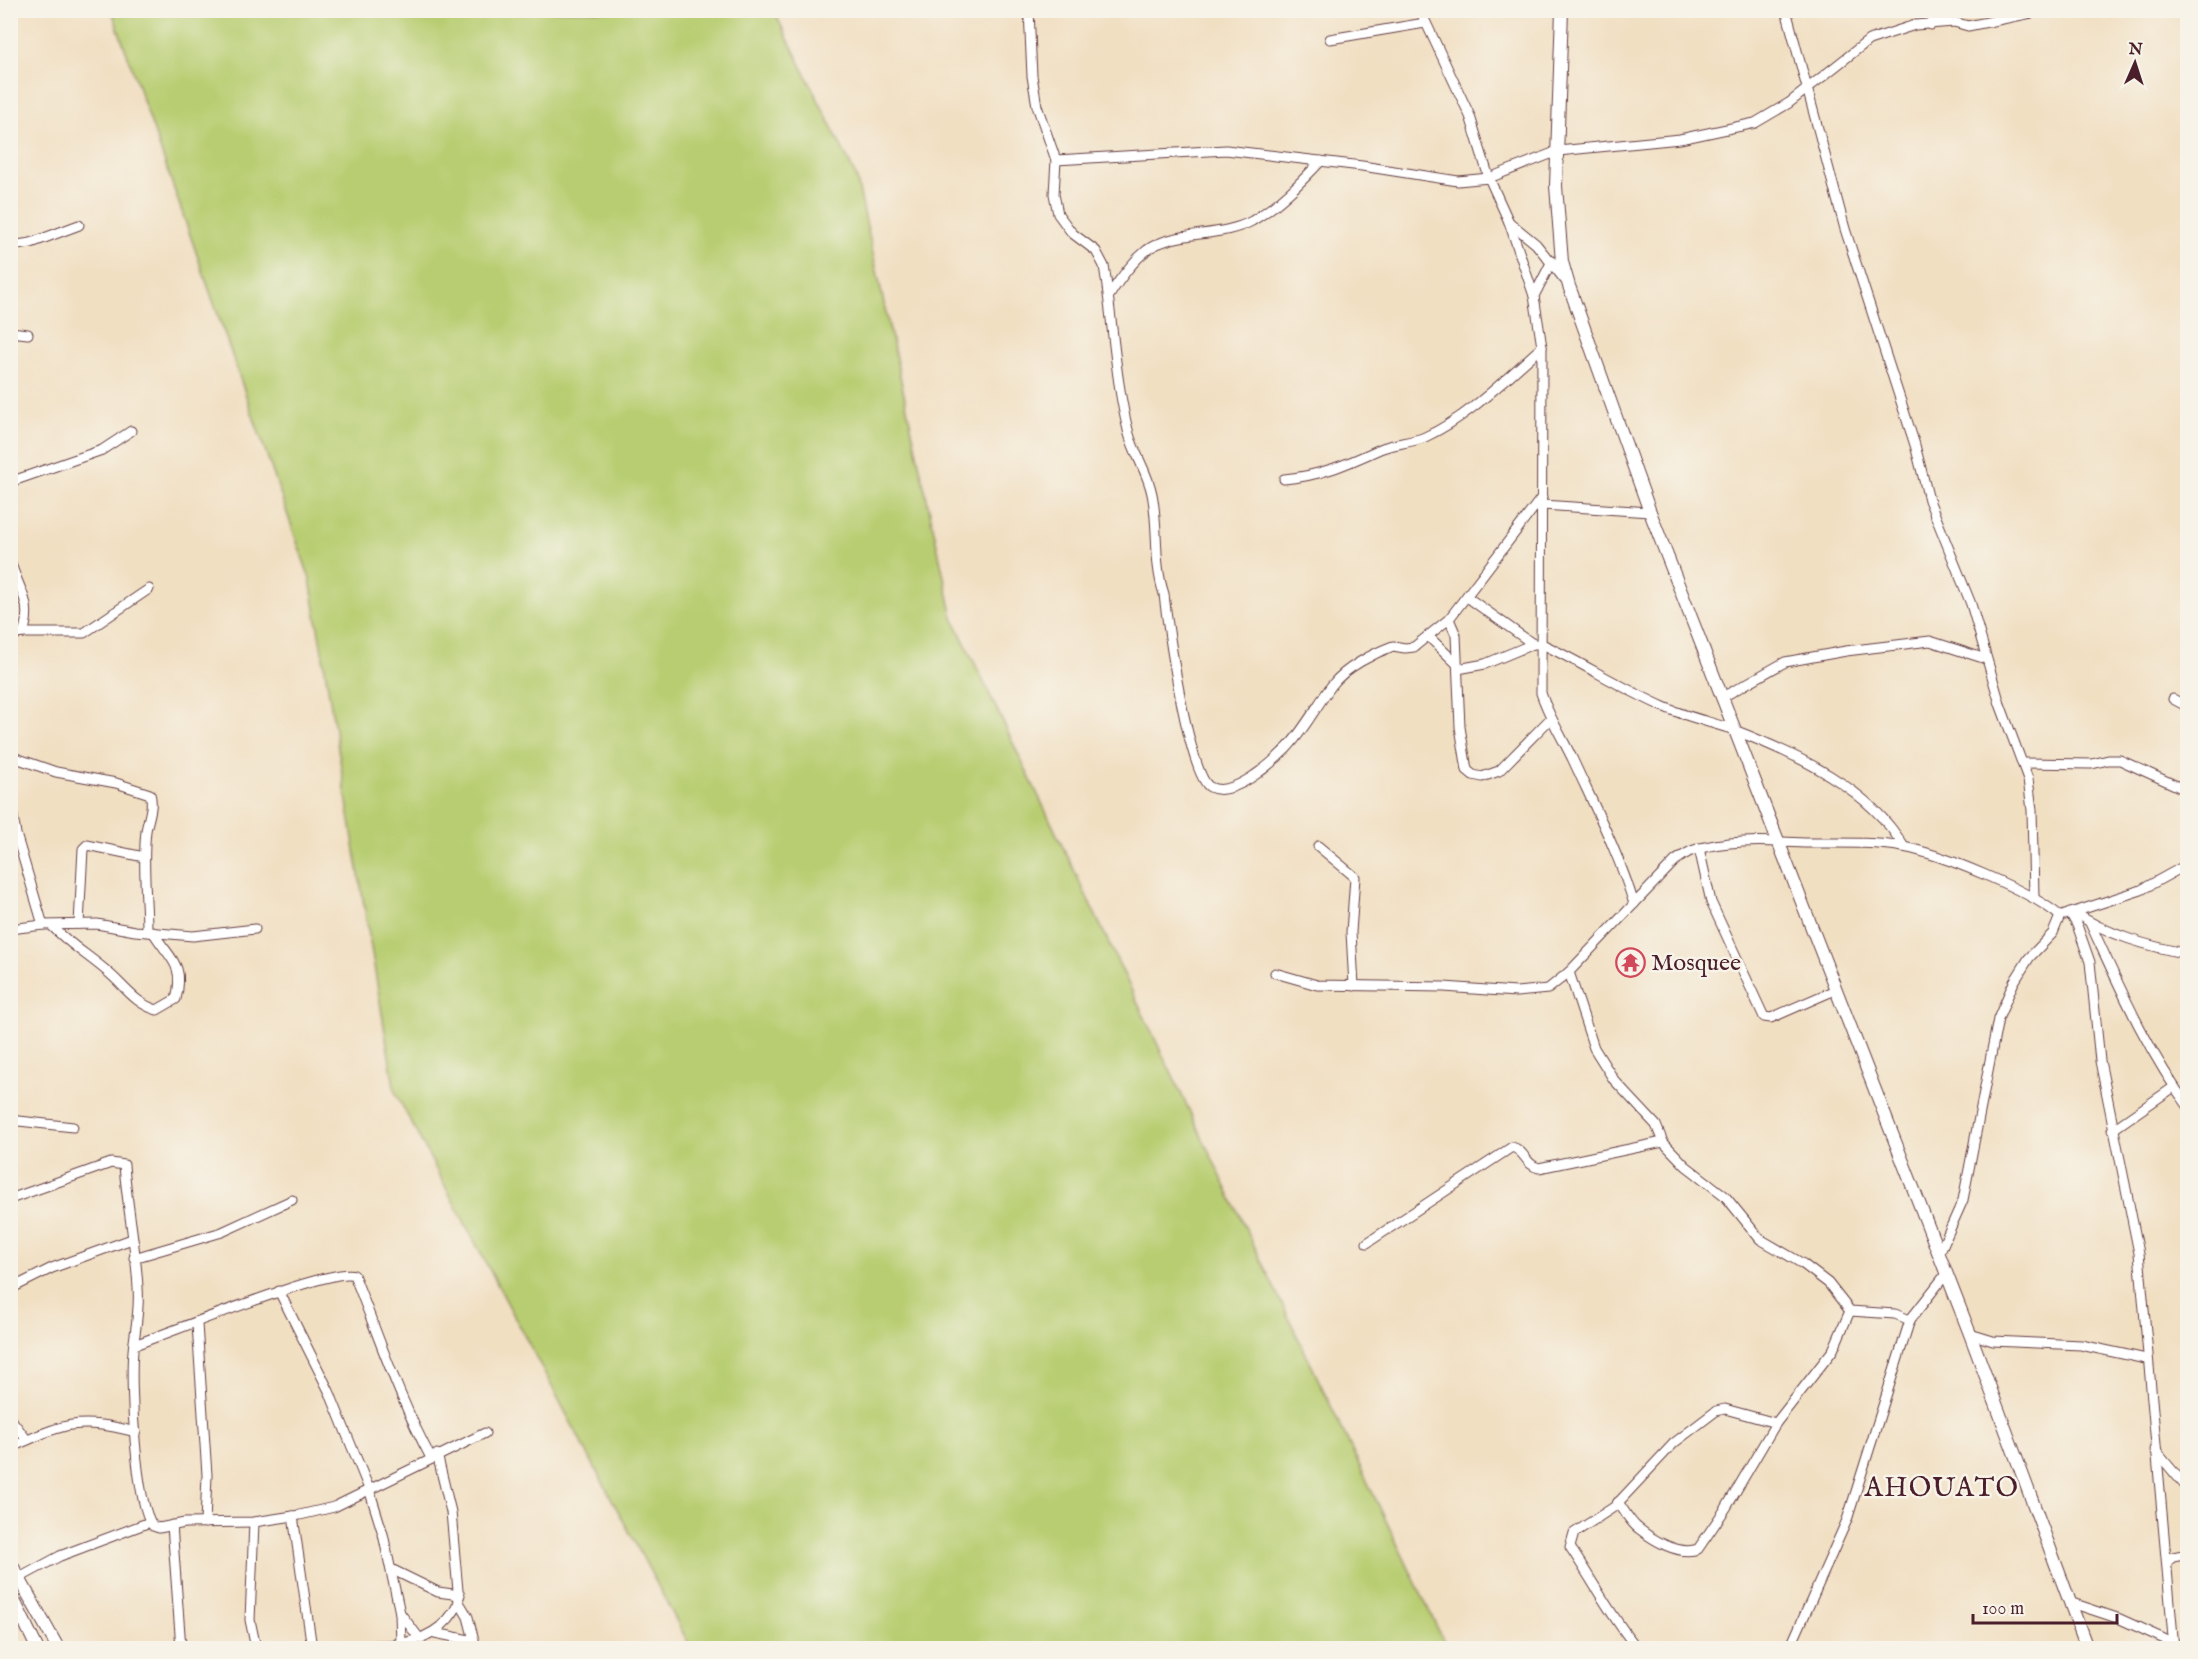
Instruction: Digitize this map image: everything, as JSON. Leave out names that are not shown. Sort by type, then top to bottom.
[{"type":"street","points":[[1029,10],[1032,76],[1037,106],[1056,160],[1054,194],[1058,214],[1072,233],[1096,251],[1104,266],[1119,380],[1130,436],[1152,492],[1158,535],[1158,575],[1164,594],[1187,735],[1196,766],[1207,786],[1217,790],[1230,788],[1266,767],[1288,747],[1333,684],[1345,673],[1394,646],[1409,648],[1449,619],[1486,573],[1508,538],[1542,501]]},
{"type":"street","points":[[1420,10],[1470,116],[1489,178],[1509,222],[1534,296],[1542,347],[1542,501],[1538,644],[1541,693],[1550,719],[1572,757],[1620,860],[1634,904]]},
{"type":"street","points":[[1562,10],[1556,186],[1557,228],[1562,262],[1569,286],[1650,512],[1970,1334],[2087,1648]]},
{"type":"street","points":[[1786,10],[1845,229],[1915,445],[1929,500],[1971,604],[1986,659],[2031,794],[2034,897]]},
{"type":"street","points":[[1931,24],[1940,10]]},
{"type":"street","points":[[1056,160],[1226,150],[1321,161],[1458,182],[1489,178],[1558,151],[1638,145],[1732,130],[1755,123],[1807,90],[1869,40],[1915,26],[1954,22],[1968,26],[2047,10]]},
{"type":"street","points":[[1330,39],[1425,23]]},
{"type":"street","points":[[1109,296],[1121,278],[1148,249],[1173,240],[1229,230],[1252,221],[1288,195],[1321,161]]},
{"type":"street","points":[[1509,222],[1520,229],[1552,261],[1569,286]]},
{"type":"street","points":[[10,246],[31,243],[79,225]]},
{"type":"street","points":[[1534,296],[1552,261]]},
{"type":"street","points":[[10,332],[28,334]]},
{"type":"street","points":[[1284,479],[1319,474],[1348,465],[1382,448],[1424,437],[1485,396],[1542,347]]},
{"type":"street","points":[[10,482],[102,450],[131,431]]},
{"type":"street","points":[[1542,501],[1650,512]]},
{"type":"street","points":[[10,560],[28,611],[23,633]]},
{"type":"street","points":[[10,635],[84,633],[148,589]]},
{"type":"street","points":[[1467,597],[1538,644],[1665,707],[1734,730],[1807,764],[1876,810],[1894,830],[1904,848]]},
{"type":"street","points":[[1449,619],[1456,635],[1460,728],[1467,770],[1473,776],[1482,777],[1499,771],[1550,719]]},
{"type":"street","points":[[1428,636],[1458,667]]},
{"type":"street","points":[[1722,698],[1785,662],[1846,651],[1930,641],[1986,659]]},
{"type":"street","points":[[1458,667],[1485,664],[1538,644]]},
{"type":"street","points":[[2173,699],[2187,707]]},
{"type":"street","points":[[10,756],[56,772],[116,783],[150,794],[152,803],[143,878],[150,931],[178,967],[180,982],[176,999],[157,1010],[133,998],[110,974],[48,925],[16,834],[10,799]]},
{"type":"street","points":[[2022,763],[2092,764],[2120,760],[2187,791]]},
{"type":"street","points":[[1275,974],[1317,985],[1537,992],[1548,989],[1569,972],[1675,861],[1699,848],[1740,843],[1872,844],[1904,848],[1945,859],[2034,897],[2060,916]]},
{"type":"street","points":[[79,924],[83,849],[87,845],[144,857]]},
{"type":"street","points":[[1318,846],[1355,877],[1351,932],[1354,986]]},
{"type":"street","points":[[1699,848],[1711,902],[1764,1017],[1771,1018],[1835,990]]},
{"type":"street","points":[[1938,1256],[1963,1200],[1998,1019],[2029,958],[2053,933],[2060,916],[2141,890],[2187,864]]},
{"type":"street","points":[[2072,912],[2091,923],[2128,938],[2187,954]]},
{"type":"street","points":[[2072,912],[2090,962],[2100,1061],[2112,1130],[2139,1253],[2146,1359],[2168,1562],[2174,1646]]},
{"type":"street","points":[[2091,923],[2116,979],[2174,1087],[2187,1106]]},
{"type":"street","points":[[10,929],[79,924],[193,936],[255,929]]},
{"type":"street","points":[[1569,972],[1594,1048],[1614,1080],[1656,1125],[1663,1142],[1686,1166],[1725,1196],[1760,1239],[1803,1264],[1828,1283],[1850,1311],[1895,1314],[1910,1320]]},
{"type":"street","points":[[2112,1130],[2174,1087]]},
{"type":"street","points":[[10,1120],[73,1127]]},
{"type":"street","points":[[1367,1243],[1512,1147],[1520,1150],[1529,1164],[1539,1168],[1663,1142]]},
{"type":"street","points":[[10,1199],[111,1163],[124,1166],[138,1318],[134,1345],[133,1388],[136,1432],[143,1503],[150,1522],[159,1528],[205,1523],[254,1522],[334,1507],[485,1433]]},
{"type":"street","points":[[134,1258],[222,1232],[292,1200]]},
{"type":"street","points":[[10,1289],[52,1269],[132,1239]]},
{"type":"street","points":[[134,1345],[197,1324],[279,1291],[333,1275],[347,1273],[354,1275],[406,1411],[434,1456],[451,1512],[460,1599],[468,1617],[475,1645]]},
{"type":"street","points":[[1790,1648],[1847,1520],[1910,1320],[1946,1274]]},
{"type":"street","points":[[279,1291],[329,1391],[369,1489],[391,1569],[400,1613],[401,1643]]},
{"type":"street","points":[[1618,1502],[1637,1528],[1669,1547],[1690,1552],[1698,1549],[1721,1516],[1776,1423],[1833,1350],[1850,1311]]},
{"type":"street","points":[[197,1324],[207,1474],[205,1523]]},
{"type":"street","points":[[1970,1334],[1994,1341],[2081,1345],[2146,1359]]},
{"type":"street","points":[[1637,1648],[1615,1620],[1605,1599],[1570,1547],[1574,1533],[1618,1502],[1674,1443],[1716,1411],[1725,1409],[1776,1423]]},
{"type":"street","points":[[10,1418],[27,1440]]},
{"type":"street","points":[[10,1448],[66,1425],[82,1422],[99,1423],[136,1432]]},
{"type":"street","points":[[2156,1450],[2187,1489]]},
{"type":"street","points":[[293,1516],[312,1648]]},
{"type":"street","points":[[21,1577],[60,1556],[150,1522]]},
{"type":"street","points":[[254,1522],[250,1620],[256,1648]]},
{"type":"street","points":[[172,1526],[181,1648]]},
{"type":"street","points":[[2168,1562],[2173,1557],[2187,1554]]},
{"type":"street","points":[[10,1563],[21,1577],[58,1648]]},
{"type":"street","points":[[391,1569],[438,1592],[460,1599]]},
{"type":"street","points":[[10,1592],[37,1648]]},
{"type":"street","points":[[357,1648],[370,1644],[401,1643],[435,1633],[460,1599]]},
{"type":"street","points":[[2069,1602],[2120,1619],[2174,1646],[2184,1648]]},
{"type":"street","points":[[400,1613],[420,1639]]},
{"type":"street","points":[[10,1624],[25,1621]]},
{"type":"street","points":[[435,1633],[475,1645]]},
{"type":"green space","points":[[112,11],[774,11],[856,176],[953,618],[1447,1648],[691,1648],[395,1092],[310,579]]},
{"type":"place","name":"Mosquee","points":[[1630,963]]},
{"type":"district","name":"AHOUATO","points":[[1942,1489]]}]
